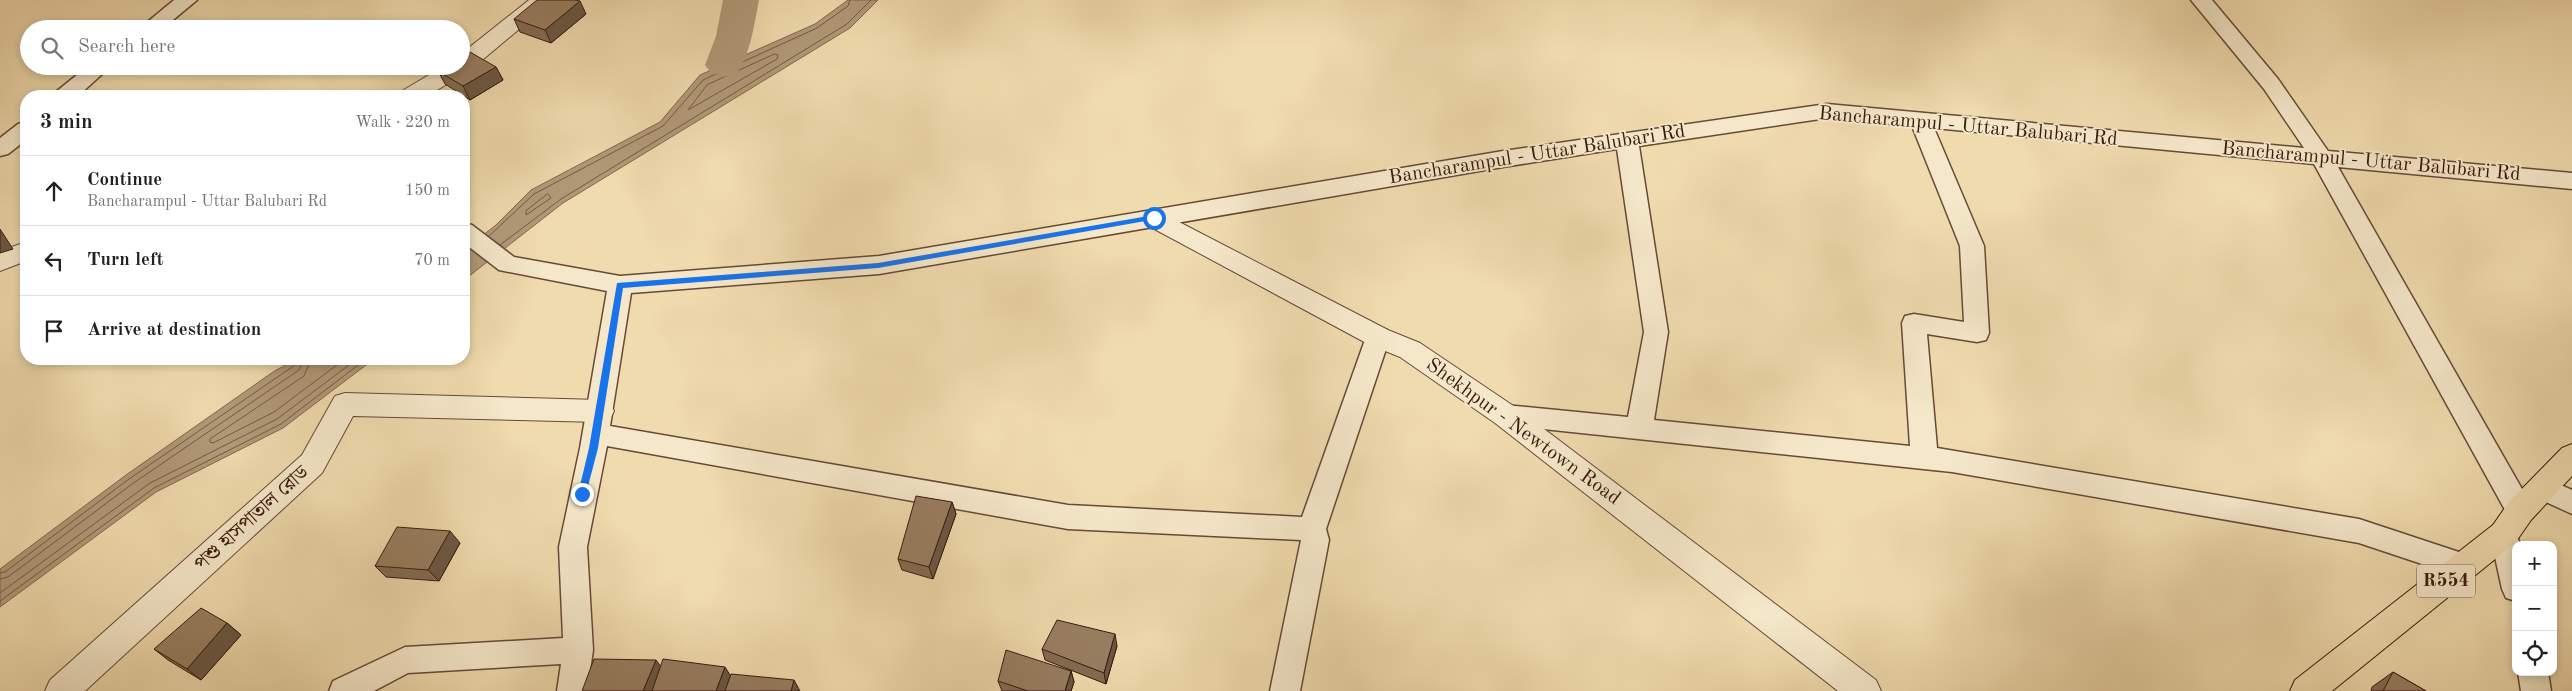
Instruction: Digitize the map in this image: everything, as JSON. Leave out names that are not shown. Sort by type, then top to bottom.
[{"type":"main road","name":"R554","points":[[2307,691],[2464,566],[2512,522],[2572,456]]},
{"type":"street","points":[[161,20],[187,0]]},
{"type":"street","points":[[470,59],[543,0]]},
{"type":"street","points":[[2201,0],[2271,84],[2321,157],[2512,522],[2516,586]]},
{"type":"street","points":[[72,90],[90,75]]},
{"type":"street","points":[[420,90],[446,75]]},
{"type":"street","name":"Bancharampul - Uttar Balubari Rd","points":[[470,236],[507,264],[620,285],[878,265],[1503,159],[1827,111],[2572,181]]},
{"type":"street","points":[[1920,120],[1972,246],[1977,333],[1914,323],[1924,458]]},
{"type":"street","points":[[0,149],[20,136]]},
{"type":"street","points":[[1627,141],[1656,332],[1639,428]]},
{"type":"street","name":"Shekhpur - Newtown Road","points":[[1154,218],[1378,337],[1410,350],[1505,414],[1864,691]]},
{"type":"street","points":[[0,260],[20,253]]},
{"type":"street","points":[[572,691],[578,650],[573,547],[598,423],[620,285]]},
{"type":"street","points":[[1285,691],[1315,540],[1312,530],[1378,337]]},
{"type":"street","name":"পশু হাসপাতাল রোড","points":[[62,691],[312,464],[345,404],[598,423]]},
{"type":"street","points":[[1505,414],[1924,458],[2359,531],[2464,566]]},
{"type":"street","points":[[598,423],[1068,516],[1312,530]]},
{"type":"street","points":[[2544,488],[2572,503]]},
{"type":"street","points":[[344,691],[405,660],[578,650]]},
{"type":"street","points":[[2534,676],[2536,691]]},
{"type":"water","points":[[848,0],[878,0],[850,28],[563,203],[470,275],[470,245],[496,225],[531,190],[660,122],[700,75],[815,24]]},
{"type":"water","points":[[285,365],[366,365],[283,428],[156,492],[0,607],[0,569],[126,475]]},
{"type":"building","points":[[537,0],[580,1],[545,30],[514,19]]},
{"type":"building","points":[[470,52],[496,67],[463,86],[445,75],[470,75]]},
{"type":"building","points":[[916,496],[952,502],[929,567],[898,559]]},
{"type":"building","points":[[397,527],[450,531],[428,570],[375,566]]},
{"type":"building","points":[[201,608],[227,623],[187,669],[154,649]]},
{"type":"building","points":[[1057,620],[1115,634],[1104,673],[1042,649]]},
{"type":"building","points":[[1006,650],[1071,671],[1065,691],[1028,691],[998,681]]},
{"type":"building","points":[[594,659],[656,660],[643,691],[582,691]]},
{"type":"building","points":[[663,659],[725,667],[716,691],[652,691]]},
{"type":"building","points":[[2393,672],[2426,691],[2383,691]]},
{"type":"building","points":[[731,674],[794,680],[791,691],[725,691]]},
{"type":"waterway","points":[[724,65],[734,36],[741,0]]},
{"type":"route","points":[[582,494],[593,448],[620,285],[878,265],[1154,218]]}]
